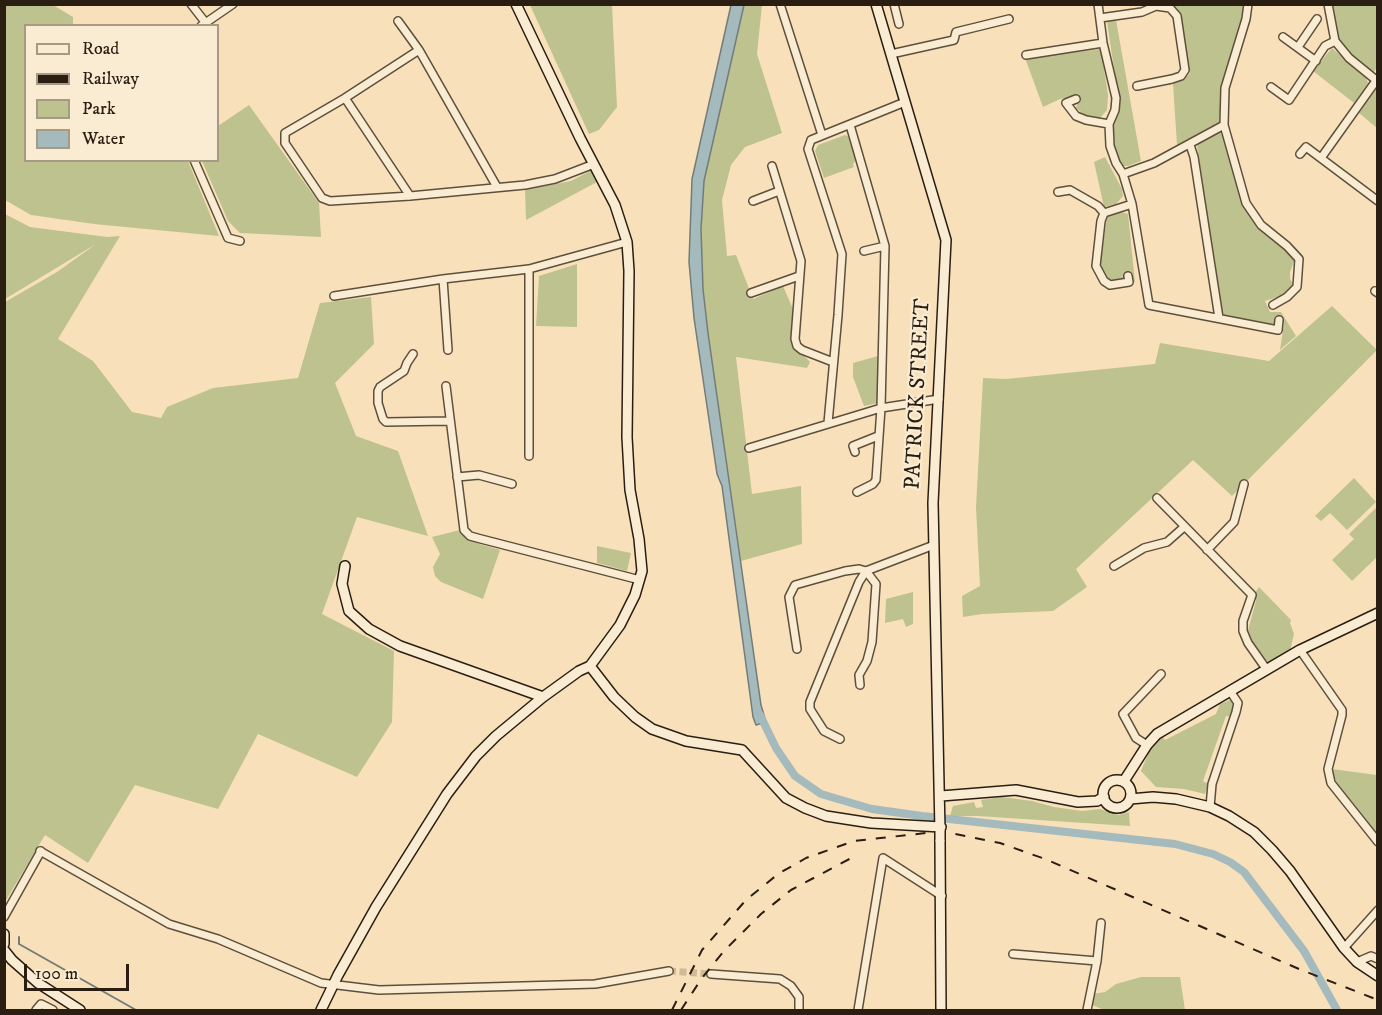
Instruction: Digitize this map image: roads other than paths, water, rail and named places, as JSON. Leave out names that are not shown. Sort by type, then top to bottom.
[{"type":"street","points":[[191,4],[203,24],[233,4]]},
{"type":"street","points":[[321,1011],[332,985],[376,907],[447,794],[476,756],[496,736],[543,697],[579,671],[590,666],[620,625],[640,580],[641,561],[630,489],[627,437],[629,271],[627,243],[615,205],[516,4]]},
{"type":"street","points":[[780,4],[822,135]]},
{"type":"street","name":"PATRICK STREET","points":[[876,4],[946,240],[933,503],[942,896],[942,1011]]},
{"type":"street","points":[[894,4],[900,24]]},
{"type":"street","points":[[1098,4],[1103,43],[1116,98],[1115,110],[1109,124],[1110,146],[1123,174],[1132,204],[1149,305],[1278,330],[1280,320]]},
{"type":"street","points":[[1248,4],[1246,19],[1225,88],[1224,125],[1246,203],[1261,225],[1299,259],[1297,287],[1287,297],[1273,305]]},
{"type":"street","points":[[1321,158],[1377,79],[1349,58],[1335,41],[1328,4]]},
{"type":"street","points":[[1100,18],[1142,12],[1156,6],[1170,8],[1177,16],[1185,70],[1181,76],[1172,80],[1137,86]]},
{"type":"street","points":[[891,54],[954,40],[956,32],[1009,19]]},
{"type":"street","points":[[1298,47],[1317,19]]},
{"type":"street","points":[[398,21],[419,50],[497,187]]},
{"type":"street","points":[[1283,37],[1316,61]]},
{"type":"street","points":[[1271,87],[1288,100],[1325,46],[1335,41]]},
{"type":"street","points":[[1026,55],[1103,43]]},
{"type":"street","points":[[419,50],[345,98],[285,133],[285,143],[322,198],[330,201],[410,196],[497,187],[555,179],[594,164]]},
{"type":"street","points":[[345,98],[410,196]]},
{"type":"street","points":[[1076,99],[1066,103],[1076,116],[1109,124]]},
{"type":"street","points":[[828,423],[842,254],[808,149],[811,140],[905,102]]},
{"type":"street","points":[[850,124],[885,246],[881,408],[876,480],[857,492]]},
{"type":"street","points":[[1123,174],[1154,164],[1224,125]]},
{"type":"street","points":[[1191,145],[1219,318]]},
{"type":"street","points":[[1300,154],[1306,147],[1377,201]]},
{"type":"street","points":[[195,162],[228,238],[240,241]]},
{"type":"street","points":[[772,166],[801,261],[795,339],[797,346],[833,362]]},
{"type":"street","points":[[1059,192],[1070,190],[1098,206],[1104,213]]},
{"type":"street","points":[[753,201],[779,191]]},
{"type":"street","points":[[1104,213],[1132,204]]},
{"type":"street","points":[[1104,213],[1096,266],[1100,276],[1110,285],[1129,282],[1128,276]]},
{"type":"street","points":[[334,296],[443,279],[529,269],[627,243]]},
{"type":"street","points":[[864,251],[885,246]]},
{"type":"street","points":[[529,269],[529,456]]},
{"type":"street","points":[[751,292],[799,276]]},
{"type":"street","points":[[443,279],[448,350]]},
{"type":"street","points":[[412,354],[404,371],[380,387],[378,391],[378,403],[383,419],[387,422],[449,421]]},
{"type":"street","points":[[446,386],[464,530],[470,536],[640,580]]},
{"type":"street","points":[[749,448],[881,408],[939,399]]},
{"type":"street","points":[[855,452],[853,446],[878,436]]},
{"type":"street","points":[[457,477],[479,475],[512,484]]},
{"type":"street","points":[[1207,550],[1234,522],[1244,484]]},
{"type":"street","points":[[1157,498],[1252,595],[1243,621],[1243,631],[1248,643],[1267,670]]},
{"type":"street","points":[[1114,566],[1144,548],[1167,542],[1184,527]]},
{"type":"street","points":[[840,739],[824,731],[810,710],[810,702],[859,582],[866,571],[934,545]]},
{"type":"street","points":[[345,566],[342,584],[349,611],[369,629],[400,646],[543,697]]},
{"type":"street","points":[[797,649],[789,597],[795,585],[845,571],[859,569],[866,571],[876,584],[872,642],[860,675],[860,686]]},
{"type":"street","points":[[1124,781],[1147,745],[1157,734],[1300,650],[1377,614]]},
{"type":"street","points":[[1300,650],[1342,710],[1328,769],[1331,783],[1377,842]]},
{"type":"street","points":[[590,666],[614,696],[635,717],[652,729],[686,741],[742,750],[786,798],[804,808],[826,816],[940,831]]},
{"type":"street","points":[[1147,745],[1136,738],[1123,714],[1161,674]]},
{"type":"street","points":[[1210,807],[1212,784],[1238,703],[1230,691]]},
{"type":"street","points":[[1114,780],[1124,781],[1130,788],[1130,799],[1124,806],[1116,807],[1108,804],[1104,797],[1104,788],[1114,780]]},
{"type":"street","points":[[940,796],[1016,790],[1078,802],[1097,801],[1104,797]]},
{"type":"street","points":[[1130,799],[1153,797],[1176,799],[1210,807],[1254,832],[1290,871],[1344,948],[1355,960],[1377,976]]},
{"type":"street","points":[[4,917],[41,851],[169,924],[218,939],[321,983],[379,990],[595,984],[669,971]]},
{"type":"street","points":[[858,1011],[883,858],[942,896]]},
{"type":"street","points":[[1344,948],[1377,910]]},
{"type":"street","points":[[1087,1011],[1097,961],[1101,922]]},
{"type":"street","points":[[4,934],[4,944]]},
{"type":"street","points":[[4,950],[38,983],[80,1011]]},
{"type":"street","points":[[1013,954],[1097,961]]},
{"type":"street","points":[[1355,960],[1371,956],[1377,959]]},
{"type":"street","points":[[711,974],[780,979],[792,986],[799,997],[799,1011]]},
{"type":"street","points":[[36,1011],[41,1004],[53,1011]]},
{"type":"water","points":[[731,5],[744,5],[704,181],[701,229],[703,289],[761,705],[766,722],[756,725],[753,717],[722,486],[717,474],[694,318],[689,262],[692,179]]},
{"type":"waterway","points":[[760,715],[776,748],[795,776],[821,794],[872,809],[1175,844],[1213,854],[1230,862],[1244,872],[1304,951],[1337,1010]]},
{"type":"waterway","points":[[19,937],[19,944],[136,1010]]},
{"type":"tunnel","points":[[669,971],[711,974]]},
{"type":"railway","points":[[672,1010],[702,950],[746,900],[778,874],[806,858],[854,841],[926,833],[955,834],[1000,843],[1045,859],[1299,969],[1378,1000]]},
{"type":"railway","points":[[681,1010],[702,978],[724,951],[761,914],[791,890],[857,855]]}]
